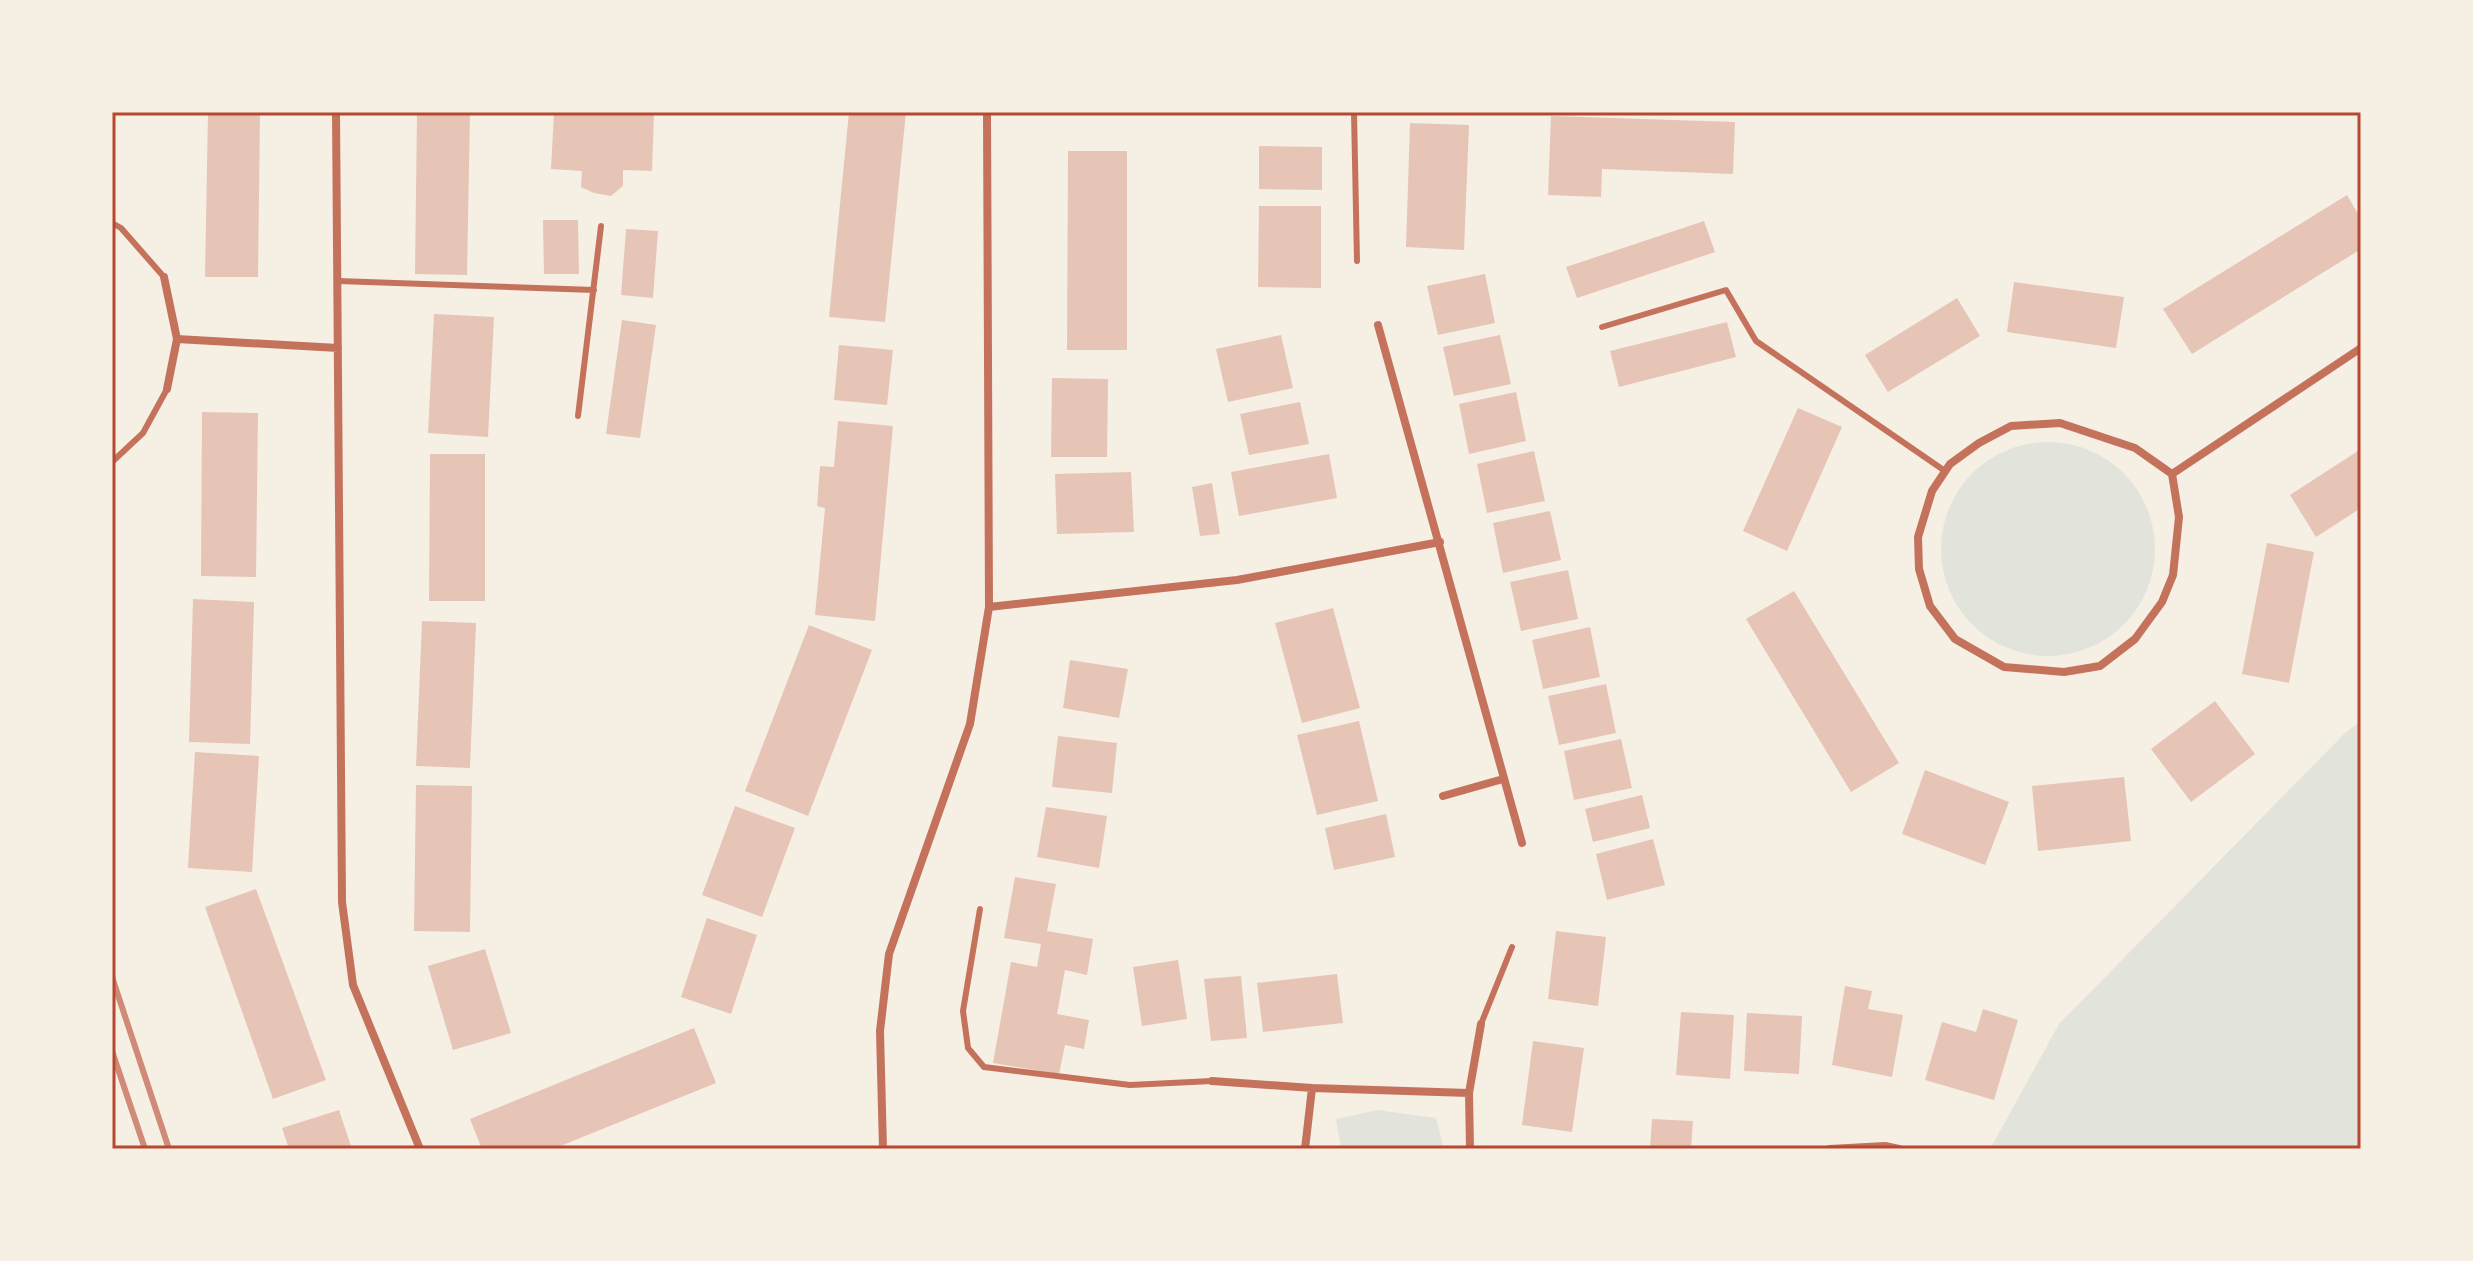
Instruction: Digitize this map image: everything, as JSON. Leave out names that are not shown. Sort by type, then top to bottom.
[{"type":"street","points":[[336,112],[342,902],[353,985],[420,1149]]},
{"type":"street","points":[[883,1149],[880,1031],[889,954],[970,724],[989,607],[987,112]]},
{"type":"street","points":[[164,277],[177,339],[167,389]]},
{"type":"street","points":[[1378,325],[1522,843]]},
{"type":"street","points":[[177,339],[338,348]]},
{"type":"street","points":[[2172,474],[2361,348]]},
{"type":"street","points":[[2060,423],[2135,448],[2172,474],[2179,517],[2173,575],[2162,602],[2135,639],[2100,666],[2064,672],[2004,667],[1955,639],[1930,606],[1919,569],[1918,537],[1932,491],[1950,464],[1979,443],[2011,426],[2060,423]]},
{"type":"street","points":[[989,607],[1237,580],[1440,542]]},
{"type":"street","points":[[1443,796],[1503,779]]},
{"type":"street","points":[[1470,1149],[1469,1093],[1481,1024]]},
{"type":"street","points":[[1212,1081],[1469,1093]]},
{"type":"street","points":[[1305,1149],[1312,1088]]},
{"type":"street","points":[[1830,1149],[1885,1146],[1899,1149]]},
{"type":"lane","points":[[1354,112],[1357,261]]},
{"type":"lane","points":[[112,223],[121,228],[164,277]]},
{"type":"lane","points":[[578,416],[601,226]]},
{"type":"lane","points":[[338,281],[594,290]]},
{"type":"lane","points":[[1602,327],[1726,290],[1756,341],[1945,471]]},
{"type":"lane","points":[[112,462],[143,433],[167,389]]},
{"type":"lane","points":[[980,909],[963,1011],[968,1048],[984,1067],[1130,1085],[1212,1081]]},
{"type":"lane","points":[[1481,1024],[1512,947]]},
{"type":"shaded area","points":[[2048,442],[2069,444],[2089,451],[2107,460],[2123,474],[2137,490],[2146,508],[2153,528],[2153,570],[2146,590],[2137,608],[2123,624],[2107,638],[2089,647],[2069,654],[2048,656],[2027,654],[2007,647],[1989,638],[1973,624],[1959,608],[1950,590],[1943,570],[1941,549],[1943,528],[1950,508],[1959,490],[1973,474],[1989,460],[2007,451],[2027,444]]},
{"type":"shaded area","points":[[2361,721],[2361,1149],[1990,1149],[2059,1024],[2346,732]]},
{"type":"shaded area","points":[[1378,1110],[1436,1118],[1444,1149],[1341,1149],[1336,1119]]},
{"type":"building","points":[[208,112],[260,112],[258,277],[205,277]]},
{"type":"building","points":[[417,112],[470,112],[467,275],[415,274]]},
{"type":"building","points":[[554,112],[654,112],[652,171],[623,170],[623,186],[611,196],[581,187],[582,171],[551,169]]},
{"type":"building","points":[[849,112],[906,112],[885,322],[829,317]]},
{"type":"building","points":[[1551,116],[1735,122],[1733,174],[1602,169],[1601,197],[1548,195]]},
{"type":"building","points":[[1410,123],[1469,125],[1464,250],[1406,247]]},
{"type":"building","points":[[1259,146],[1322,147],[1322,190],[1259,189]]},
{"type":"building","points":[[1068,151],[1127,151],[1127,350],[1067,350]]},
{"type":"building","points":[[2347,195],[2361,219],[2361,249],[2192,354],[2163,309]]},
{"type":"building","points":[[1259,206],[1321,206],[1321,288],[1258,287]]},
{"type":"building","points":[[543,220],[578,220],[579,274],[544,274]]},
{"type":"building","points":[[1704,221],[1715,252],[1577,298],[1566,267]]},
{"type":"building","points":[[626,229],[658,231],[653,298],[621,295]]},
{"type":"building","points":[[1485,274],[1495,323],[1438,335],[1427,286]]},
{"type":"building","points":[[2014,282],[2124,297],[2116,348],[2007,332]]},
{"type":"building","points":[[1957,298],[1980,336],[1888,392],[1865,355]]},
{"type":"building","points":[[434,314],[494,317],[488,437],[428,433]]},
{"type":"building","points":[[622,320],[656,325],[640,438],[606,434]]},
{"type":"building","points":[[1727,322],[1736,357],[1619,387],[1610,351]]},
{"type":"building","points":[[1281,335],[1293,388],[1228,402],[1216,349]]},
{"type":"building","points":[[1500,335],[1511,384],[1454,396],[1443,347]]},
{"type":"building","points":[[839,345],[893,350],[887,405],[834,400]]},
{"type":"building","points":[[1052,378],[1108,379],[1107,457],[1051,457]]},
{"type":"building","points":[[1516,392],[1526,441],[1469,454],[1459,404]]},
{"type":"building","points":[[1300,402],[1309,444],[1249,455],[1240,414]]},
{"type":"building","points":[[1798,408],[1842,427],[1787,551],[1743,531]]},
{"type":"building","points":[[202,412],[258,413],[256,577],[201,576]]},
{"type":"building","points":[[838,421],[893,426],[875,621],[815,615],[825,508],[817,506],[820,466],[834,467]]},
{"type":"building","points":[[2361,449],[2361,508],[2316,537],[2290,495]]},
{"type":"building","points":[[1534,451],[1545,501],[1487,513],[1477,464]]},
{"type":"building","points":[[430,454],[485,454],[485,601],[429,601]]},
{"type":"building","points":[[1329,454],[1337,498],[1239,516],[1231,472]]},
{"type":"building","points":[[1131,472],[1134,532],[1057,534],[1055,474]]},
{"type":"building","points":[[1212,483],[1220,534],[1200,536],[1192,487]]},
{"type":"building","points":[[1550,511],[1561,560],[1503,573],[1493,523]]},
{"type":"building","points":[[2267,543],[2314,552],[2289,683],[2242,674]]},
{"type":"building","points":[[1568,570],[1578,619],[1521,631],[1510,582]]},
{"type":"building","points":[[1794,591],[1899,763],[1851,792],[1746,619]]},
{"type":"building","points":[[193,599],[254,602],[250,744],[189,742]]},
{"type":"building","points":[[1333,608],[1360,708],[1302,723],[1275,623]]},
{"type":"building","points":[[422,621],[476,623],[470,768],[416,766]]},
{"type":"building","points":[[809,625],[872,650],[808,816],[745,791]]},
{"type":"building","points":[[1590,627],[1600,677],[1543,689],[1532,640]]},
{"type":"building","points":[[1070,660],[1128,669],[1119,718],[1063,708]]},
{"type":"building","points":[[1606,684],[1616,733],[1559,745],[1548,696]]},
{"type":"building","points":[[2215,701],[2255,754],[2191,802],[2151,749]]},
{"type":"building","points":[[1359,721],[1378,801],[1317,815],[1297,735]]},
{"type":"building","points":[[1058,736],[1117,743],[1112,793],[1052,787]]},
{"type":"building","points":[[1621,739],[1632,788],[1574,800],[1564,751]]},
{"type":"building","points":[[195,752],[259,756],[252,872],[188,868]]},
{"type":"building","points":[[1925,770],[2009,802],[1985,865],[1902,834]]},
{"type":"building","points":[[2124,777],[2131,841],[2038,851],[2032,786]]},
{"type":"building","points":[[416,785],[472,786],[470,932],[414,931]]},
{"type":"building","points":[[1642,795],[1650,828],[1593,842],[1585,809]]},
{"type":"building","points":[[735,806],[795,828],[762,917],[702,895]]},
{"type":"building","points":[[1046,807],[1107,816],[1099,868],[1037,857]]},
{"type":"building","points":[[1386,814],[1395,857],[1334,870],[1325,828]]},
{"type":"building","points":[[1653,839],[1665,885],[1607,900],[1596,854]]},
{"type":"building","points":[[1015,877],[1056,884],[1047,931],[1093,939],[1087,975],[1065,970],[1057,1014],[1089,1020],[1084,1049],[1065,1045],[1059,1074],[993,1063],[1011,962],[1037,967],[1041,944],[1004,938]]},
{"type":"building","points":[[256,889],[326,1080],[273,1099],[205,907]]},
{"type":"building","points":[[707,918],[757,935],[731,1014],[681,997]]},
{"type":"building","points":[[1556,931],[1606,937],[1598,1006],[1548,999]]},
{"type":"building","points":[[485,949],[511,1033],[453,1050],[428,966]]},
{"type":"building","points":[[1178,960],[1187,1019],[1142,1026],[1133,967]]},
{"type":"building","points":[[1337,974],[1343,1023],[1263,1032],[1257,983]]},
{"type":"building","points":[[1241,976],[1247,1038],[1211,1041],[1204,979]]},
{"type":"building","points":[[1845,986],[1872,991],[1868,1009],[1903,1015],[1892,1077],[1832,1065]]},
{"type":"building","points":[[1983,1009],[2018,1020],[1994,1100],[1925,1080],[1942,1022],[1976,1032]]},
{"type":"building","points":[[1681,1012],[1734,1015],[1730,1079],[1676,1075]]},
{"type":"building","points":[[1747,1013],[1802,1016],[1799,1074],[1744,1071]]},
{"type":"building","points":[[694,1028],[716,1083],[553,1149],[482,1149],[470,1119]]},
{"type":"building","points":[[1533,1041],[1584,1048],[1572,1132],[1522,1125]]},
{"type":"building","points":[[339,1110],[352,1149],[289,1149],[282,1128]]},
{"type":"building","points":[[1652,1119],[1693,1121],[1691,1149],[1650,1149]]},
{"type":"railway","points":[[112,977],[169,1149]]},
{"type":"railway","points":[[112,1051],[145,1149]]}]
